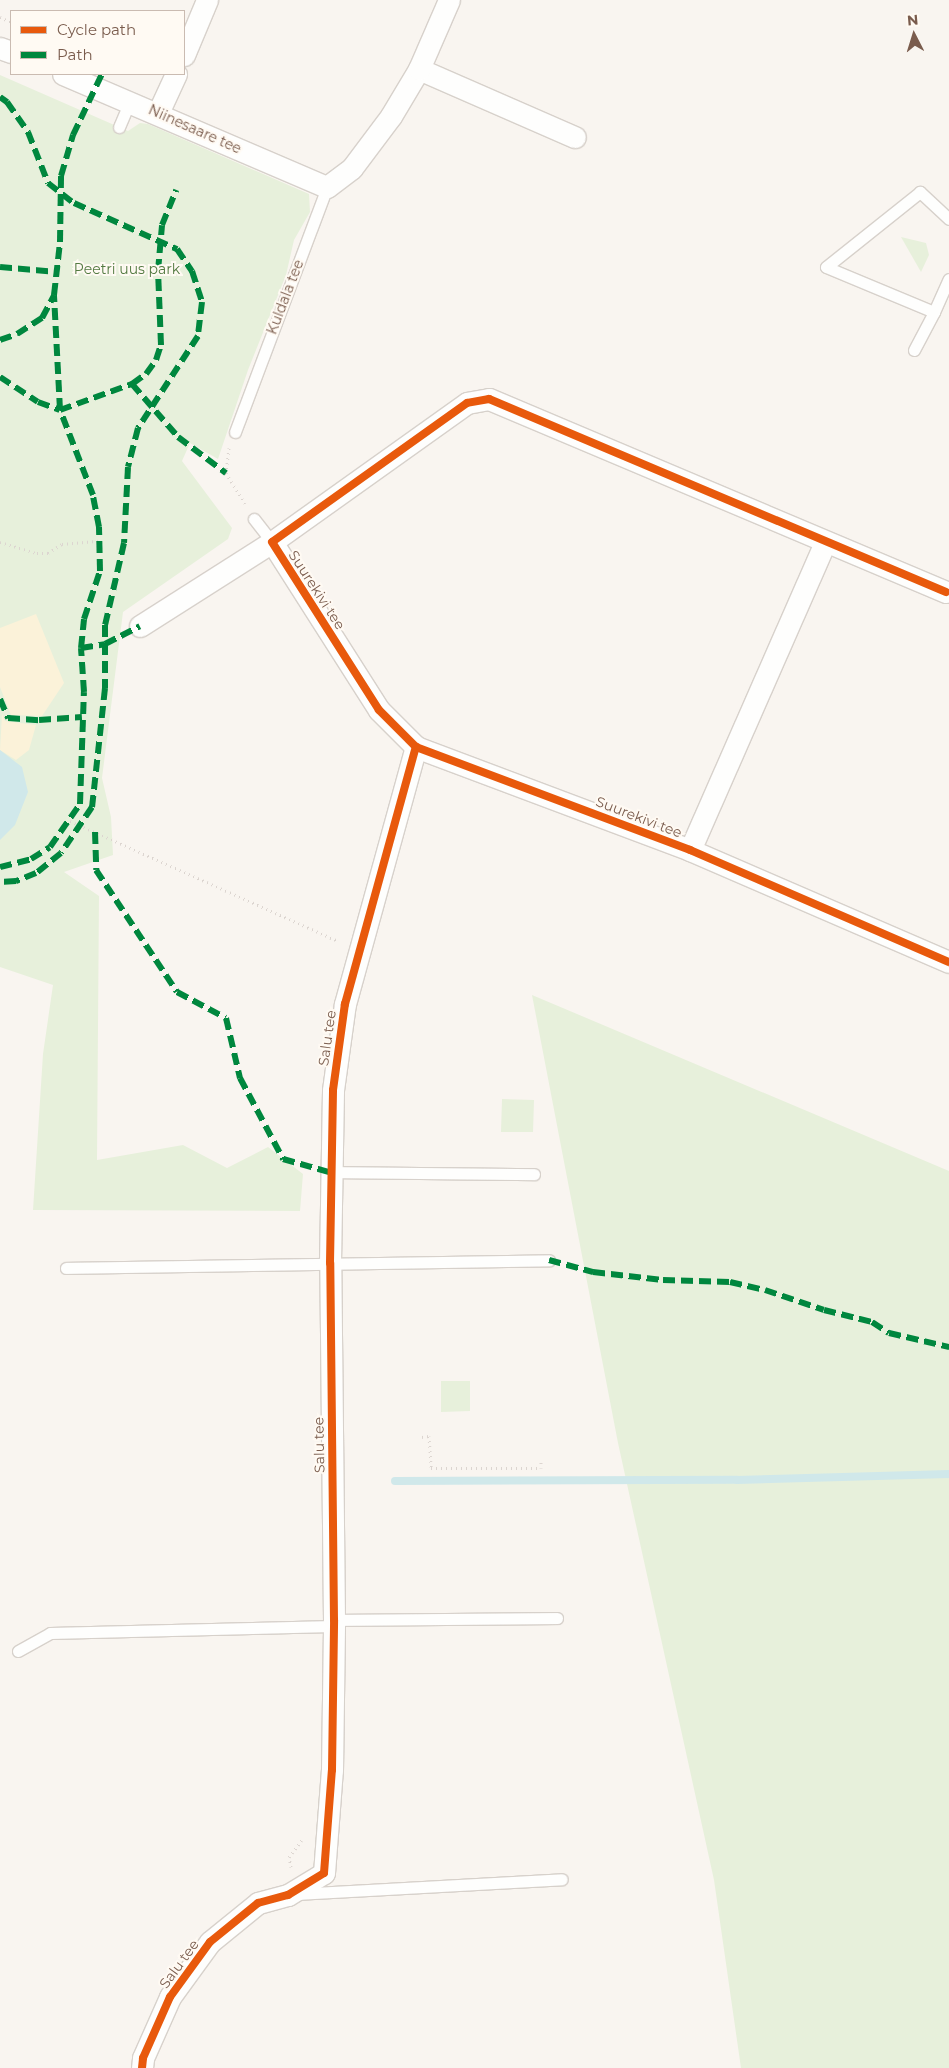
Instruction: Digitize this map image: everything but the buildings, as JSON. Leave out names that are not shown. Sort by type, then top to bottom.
[{"type":"street","points":[[185,53],[207,0]]},
{"type":"street","points":[[327,187],[352,168],[420,70],[449,0]]},
{"type":"street","points":[[420,70],[575,137]]},
{"type":"street","name":"Niinesaare tee","points":[[65,75],[327,187]]},
{"type":"street","points":[[158,113],[176,75]]},
{"type":"street","name":"Suurekivi tee","points":[[140,626],[272,542],[467,404],[489,399],[946,592]]},
{"type":"street","name":"Suurekivi tee","points":[[272,542],[379,710],[416,747],[690,850],[949,962]]},
{"type":"street","name":"Suurekivi tee","points":[[690,850],[825,542]]},
{"type":"street","name":"Salu tee","points":[[142,2068],[143,2058],[170,1996],[210,1942],[258,1903],[288,1895],[324,1873],[332,1770],[334,1623],[330,1172],[335,1069],[345,1004],[416,747]]},
{"type":"lane","points":[[119,127],[130,101]]},
{"type":"lane","name":"Kuldala tee","points":[[235,432],[327,187]]},
{"type":"lane","points":[[934,312],[826,267],[920,192],[949,219]]},
{"type":"lane","points":[[914,350],[949,279]]},
{"type":"lane","points":[[254,518],[272,542]]},
{"type":"lane","points":[[330,1172],[534,1174]]},
{"type":"lane","points":[[66,1268],[549,1260]]},
{"type":"lane","points":[[18,1652],[50,1633],[334,1623],[557,1618]]},
{"type":"lane","points":[[288,1895],[562,1880]]},
{"type":"path","points":[[235,432],[226,455],[226,473],[254,518]]},
{"type":"path","points":[[0,542],[37,553],[48,553],[62,544],[99,541]]},
{"type":"path","points":[[70,821],[360,951]]},
{"type":"path","points":[[422,1436],[429,1436],[431,1468],[541,1468],[541,1461]]},
{"type":"path","points":[[288,1895],[289,1857],[305,1832]]},
{"type":"green space","name":"Peetri uus park","points":[[0,75],[128,131],[140,123],[148,124],[309,194],[310,212],[294,240],[286,275],[248,370],[218,459],[190,443],[182,461],[232,528],[228,539],[123,612],[102,778],[111,817],[113,855],[64,872],[99,896],[97,1160],[183,1145],[227,1168],[268,1147],[303,1174],[300,1211],[33,1210],[43,1054],[53,985],[0,967]]},
{"type":"green space","points":[[901,237],[926,243],[929,255],[921,272]]},
{"type":"green space","points":[[532,995],[949,1171],[949,2068],[741,2068],[714,1880],[618,1443]]},
{"type":"green space","points":[[502,1099],[534,1100],[533,1132],[501,1132]]},
{"type":"green space","points":[[441,1381],[470,1381],[470,1411],[441,1412]]},
{"type":"sand","points":[[36,614],[64,683],[42,716],[11,715],[0,687],[0,628]]},
{"type":"sand","points":[[2,714],[5,721],[36,725],[29,750],[16,760],[0,750]]},
{"type":"water","points":[[0,750],[22,767],[28,792],[15,825],[0,840]]},
{"type":"waterway","points":[[395,1481],[737,1480],[949,1474]]},
{"type":"marked path","points":[[0,867],[31,859],[50,847],[80,804],[84,692],[81,648],[84,619],[100,571],[99,527],[93,495],[60,410],[54,295],[60,242],[61,176],[73,135],[102,75]]},
{"type":"marked path","points":[[0,97],[7,102],[28,132],[48,183],[74,203],[177,249],[192,271],[202,302],[198,336],[138,428],[128,467],[124,543],[105,625],[105,688],[92,807],[61,853],[36,873],[16,881],[0,882]]},
{"type":"marked path","points":[[0,377],[38,402],[60,410],[132,384],[146,374],[156,360],[161,345],[158,271],[162,225],[176,190]]},
{"type":"marked path","points":[[0,267],[57,272]]},
{"type":"marked path","points":[[0,340],[17,334],[42,318],[54,295]]},
{"type":"marked path","points":[[132,384],[178,437],[226,473]]},
{"type":"marked path","points":[[81,648],[105,644],[140,626]]},
{"type":"marked path","points":[[0,699],[8,718],[39,720],[82,717]]},
{"type":"marked path","points":[[95,832],[96,870],[177,992],[226,1018],[240,1078],[283,1159],[329,1172]]},
{"type":"marked path","points":[[549,1260],[593,1272],[663,1280],[730,1282],[765,1290],[824,1310],[872,1322],[889,1333],[949,1347]]},
{"type":"cycle path","points":[[946,592],[489,399],[467,403],[272,542],[379,710],[416,747],[690,850],[949,962]]},
{"type":"cycle path","points":[[142,2068],[143,2058],[170,1997],[210,1942],[258,1903],[288,1895],[324,1873],[332,1770],[334,1620],[330,1263],[333,1090],[345,1004],[416,747]]}]
